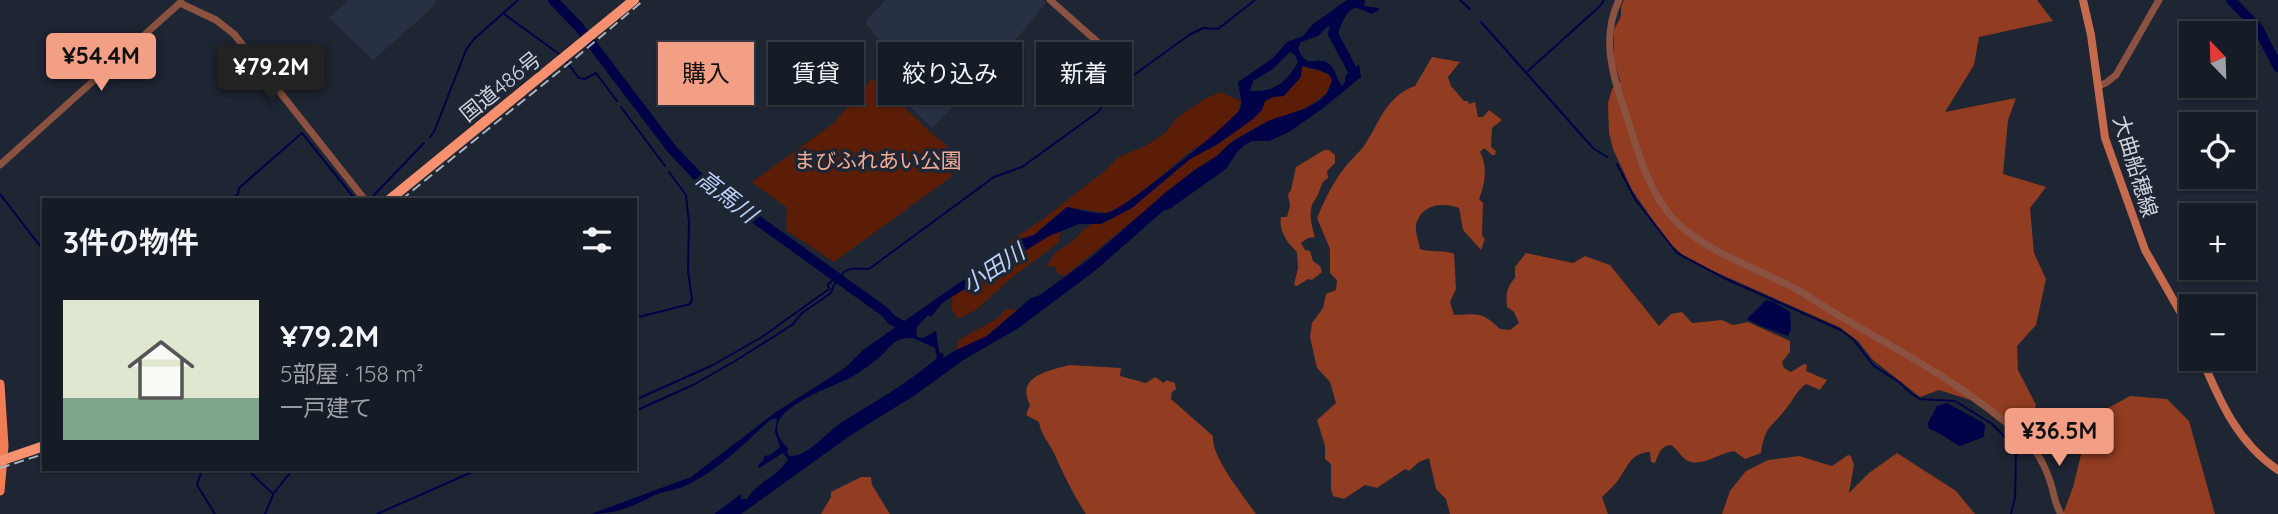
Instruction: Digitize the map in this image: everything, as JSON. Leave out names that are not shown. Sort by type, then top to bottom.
[{"type":"highway","name":"国道486号","points":[[392,198],[634,0]]},
{"type":"highway","points":[[1,460],[42,447]]},
{"type":"main road","name":"大曲船穂線","points":[[2083,0],[2091,35],[2105,138],[2145,250],[2179,310]]},
{"type":"main road","points":[[2207,371],[2219,400],[2237,430],[2248,444],[2278,470]]},
{"type":"main road","points":[[0,384],[4,418],[0,491]]},
{"type":"street","points":[[1050,0],[1098,42]]},
{"type":"street","points":[[1619,0],[1611,20],[1609,46],[1616,85],[1654,190],[1671,216],[1704,242],[1769,274],[1881,338],[1997,415],[2027,440],[2038,456],[2061,514]]},
{"type":"street","points":[[2098,86],[2116,75],[2128,59],[2159,0]]},
{"type":"street","points":[[0,165],[182,2],[216,20],[234,34],[363,198]]},
{"type":"shaded area","points":[[349,0],[436,0],[432,8],[373,60],[329,18]]},
{"type":"shaded area","points":[[885,0],[1043,0],[1046,3],[1014,42],[881,42],[865,22]]},
{"type":"shaded area","points":[[1624,0],[2037,0],[2053,21],[1979,37],[1974,65],[1945,112],[2016,98],[2008,120],[2003,174],[2046,187],[2030,208],[2034,253],[2046,279],[2036,325],[2017,346],[2018,370],[2036,405],[2032,418],[2012,424],[1977,402],[1939,390],[1920,397],[1873,360],[1858,341],[1839,327],[1713,271],[1683,255],[1668,242],[1632,190],[1613,149],[1609,133],[1608,103],[1612,89],[1620,81],[1614,61],[1614,30],[1621,16]]},
{"type":"shaded area","points":[[1432,57],[1460,62],[1448,77],[1451,86],[1464,101],[1469,104],[1475,102],[1478,117],[1483,117],[1489,110],[1502,120],[1492,128],[1491,147],[1496,151],[1495,155],[1484,148],[1480,152],[1485,169],[1479,199],[1483,203],[1482,236],[1485,239],[1481,250],[1463,230],[1459,208],[1433,206],[1423,213],[1416,225],[1420,249],[1454,254],[1456,289],[1450,302],[1454,315],[1479,315],[1500,329],[1510,330],[1519,323],[1514,312],[1507,307],[1507,295],[1515,278],[1515,267],[1526,253],[1573,263],[1585,256],[1610,265],[1659,326],[1671,314],[1682,312],[1692,323],[1722,320],[1733,325],[1748,322],[1790,341],[1790,352],[1782,362],[1784,368],[1791,372],[1804,364],[1807,365],[1806,371],[1827,380],[1820,390],[1806,384],[1800,390],[1766,433],[1761,453],[1745,459],[1734,451],[1705,461],[1693,462],[1686,460],[1671,445],[1662,449],[1655,463],[1651,462],[1650,452],[1639,454],[1602,497],[1608,514],[1450,514],[1446,499],[1436,489],[1429,458],[1409,471],[1405,469],[1377,488],[1365,485],[1344,499],[1333,496],[1331,464],[1325,459],[1325,446],[1317,420],[1336,403],[1330,382],[1317,368],[1310,337],[1312,323],[1323,308],[1326,294],[1336,290],[1337,280],[1330,273],[1330,249],[1317,218],[1337,178],[1364,146],[1390,103],[1405,90],[1415,86]]},
{"type":"shaded area","points":[[909,105],[954,105],[932,128]]},
{"type":"shaded area","points":[[1324,150],[1335,155],[1335,163],[1327,171],[1328,178],[1323,182],[1313,203],[1311,220],[1315,237],[1301,243],[1305,250],[1310,251],[1313,261],[1320,266],[1322,272],[1297,286],[1294,285],[1298,268],[1297,252],[1288,242],[1280,222],[1281,217],[1287,217],[1290,206],[1288,194],[1296,167]]},
{"type":"shaded area","points":[[1069,365],[1121,368],[1120,376],[1146,383],[1155,377],[1164,383],[1166,380],[1175,383],[1176,389],[1172,392],[1171,399],[1213,436],[1217,455],[1256,514],[1086,514],[1039,422],[1026,415],[1030,405],[1027,387],[1030,381],[1036,376]]},
{"type":"shaded area","points":[[2130,396],[2167,399],[2189,421],[2215,514],[2063,514],[2073,487],[2090,418]]},
{"type":"shaded area","points":[[1897,453],[1956,491],[1975,514],[1722,514],[1730,491],[1746,471],[1768,460],[1799,456],[1832,466],[1848,455],[1851,456],[1854,465],[1849,493],[1869,473]]},
{"type":"shaded area","points":[[861,477],[871,477],[872,485],[890,514],[821,514],[831,492]]},
{"type":"green space","points":[[1301,66],[1329,74],[1332,81],[1327,93],[1305,109],[1268,121],[1235,139],[1065,276],[1057,273],[1055,266],[1046,267],[1055,253],[1072,242],[1083,230],[1132,208],[1190,159],[1218,144],[1253,119],[1265,101],[1284,96],[1301,77]]},
{"type":"green space","name":"まびふれあい公園","points":[[871,80],[876,80],[878,105],[902,105],[955,153],[951,177],[834,262],[786,230],[787,208],[752,182],[833,124],[849,105],[864,105],[864,88]]},
{"type":"green space","points":[[1220,92],[1241,101],[1238,112],[1207,142],[1193,149],[1136,197],[1108,213],[1067,207],[1034,235],[1021,239],[1003,253],[1013,239],[1105,171],[1119,157],[1147,145],[1166,132],[1179,116]]},
{"type":"green space","points":[[1061,230],[1058,243],[1010,279],[976,310],[958,319],[951,308],[952,297]]},
{"type":"green space","points":[[1006,309],[1018,310],[979,342],[956,350],[959,340],[998,318]]},
{"type":"water","name":"小田川","points":[[1347,0],[1365,0],[1364,6],[1379,8],[1372,14],[1358,8],[1352,9],[1342,23],[1327,27],[1318,36],[1301,42],[1298,48],[1305,60],[1322,61],[1330,65],[1342,86],[1359,64],[1361,77],[1289,132],[1269,141],[1252,141],[1245,145],[1226,169],[1163,211],[1096,270],[1017,329],[965,359],[915,395],[851,435],[741,514],[714,514],[741,494],[741,499],[747,499],[788,459],[783,453],[759,468],[758,466],[764,456],[780,447],[775,432],[777,418],[770,420],[722,463],[689,484],[623,509],[591,514],[691,477],[776,412],[845,368],[863,350],[1021,239],[1034,235],[1067,207],[1100,213],[1120,207],[1178,164],[1233,117],[1241,106],[1238,82],[1273,58],[1287,42],[1303,36],[1313,24]],"holes":[[[1290,52],[1298,62],[1284,81],[1273,88],[1250,91],[1253,81],[1273,69]],[[1302,66],[1328,74],[1332,81],[1327,93],[1319,101],[1268,121],[1230,143],[1217,156],[1166,192],[1092,257],[1040,295],[1031,298],[987,336],[943,358],[944,354],[939,352],[936,331],[923,338],[917,337],[916,328],[928,315],[931,317],[942,303],[1049,236],[1079,224],[1101,224],[1132,208],[1190,159],[1218,144],[1253,119],[1262,110],[1265,101],[1284,96],[1301,77]],[[913,338],[935,348],[937,358],[903,384],[842,422],[803,453],[789,456],[788,448],[778,435],[778,423],[786,412],[799,402],[855,375],[878,359],[895,342]]]},
{"type":"water","points":[[1766,300],[1790,312],[1791,329],[1788,336],[1747,319]]},
{"type":"water","points":[[1947,403],[1982,422],[1985,425],[1984,437],[1960,446],[1929,429],[1928,423],[1937,406]]},
{"type":"waterway","points":[[430,137],[466,50],[474,39],[518,0]]},
{"type":"waterway","name":"高馬川","points":[[553,0],[579,27],[671,148],[700,179],[905,327]]},
{"type":"waterway","points":[[637,410],[693,385],[792,325],[802,313],[831,293],[844,272],[869,269],[994,177],[1022,167],[1098,112],[1116,88],[1189,35],[1203,28],[1218,29],[1255,0]]},
{"type":"waterway","points":[[1460,0],[1470,9]]},
{"type":"waterway","points":[[1528,71],[1604,0]]},
{"type":"waterway","points":[[2231,0],[2258,28],[2278,67]]},
{"type":"waterway","points":[[504,14],[562,56]]},
{"type":"waterway","points":[[1339,14],[1333,34],[1354,73],[1350,79]]},
{"type":"waterway","points":[[1481,22],[1593,148],[1607,157]]},
{"type":"waterway","points":[[565,60],[579,78],[585,79],[596,73],[617,101]]},
{"type":"waterway","points":[[621,107],[665,166]]},
{"type":"waterway","points":[[233,198],[239,188],[302,133],[354,198]]},
{"type":"waterway","points":[[374,195],[424,143]]},
{"type":"waterway","points":[[1617,164],[1635,199],[1677,253],[1724,278],[1841,330],[1853,339],[1874,366],[1920,399],[1955,401],[1992,424],[2009,441],[2016,454],[2015,498],[2011,514]]},
{"type":"waterway","points":[[637,314],[639,317],[690,304],[692,300],[688,271],[689,222],[686,195],[669,172]]},
{"type":"waterway","points":[[0,194],[42,248]]},
{"type":"waterway","points":[[637,399],[713,365],[762,337],[829,289],[828,284],[837,277]]},
{"type":"waterway","points":[[201,471],[197,485],[215,514]]},
{"type":"waterway","points":[[249,471],[273,494],[291,471]]},
{"type":"waterway","points":[[377,514],[474,471]]},
{"type":"waterway","points":[[265,514],[273,495]]},
{"type":"railway","points":[[403,198],[644,0]]},
{"type":"railway","points":[[0,468],[42,455]]}]
